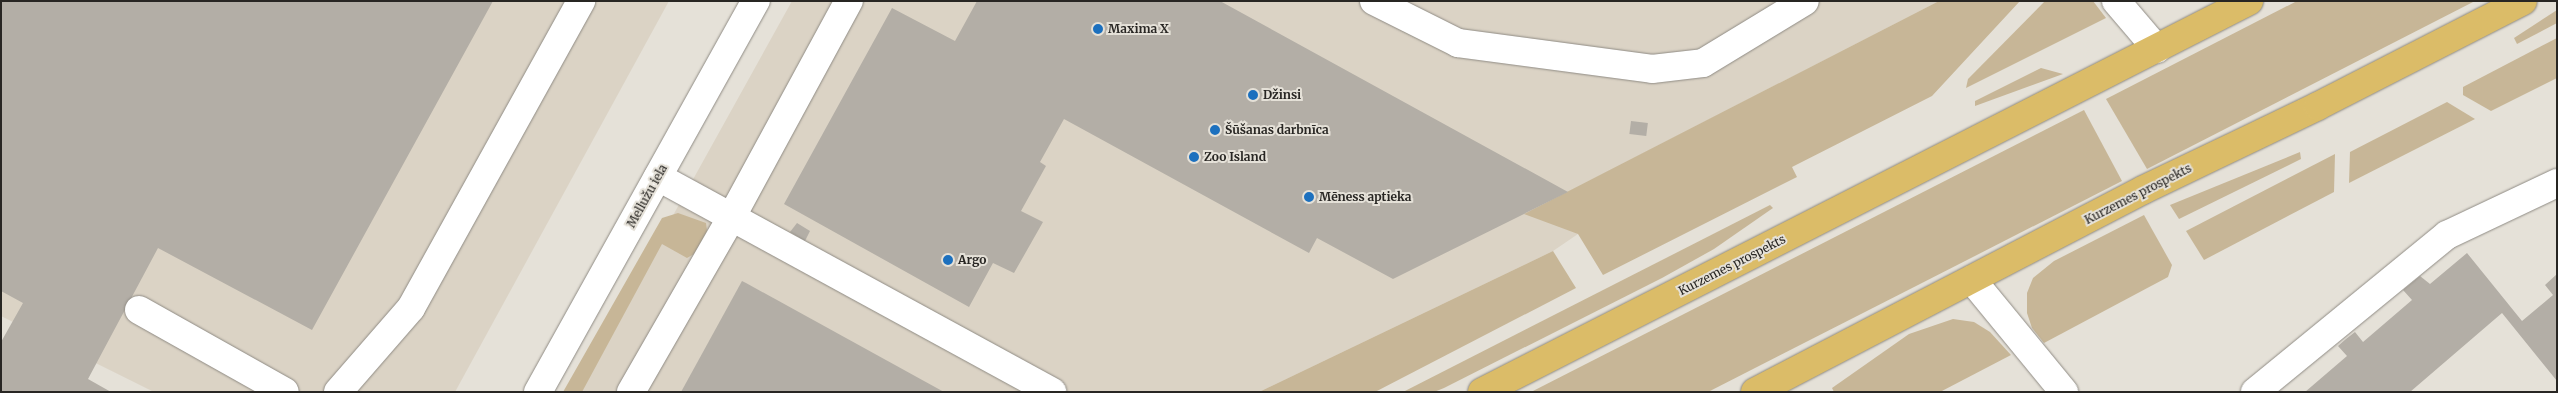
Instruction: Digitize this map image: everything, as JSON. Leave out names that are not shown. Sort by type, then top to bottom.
[{"type":"main road","name":"Kurzemes prospekts","points":[[1482,392],[2249,1]]},
{"type":"main road","name":"Kurzemes prospekts","points":[[1755,392],[2143,190],[2318,106],[2523,1]]},
{"type":"street","points":[[338,392],[411,308],[581,1]]},
{"type":"street","name":"Mellužu iela","points":[[538,392],[756,1]]},
{"type":"street","points":[[1374,1],[1458,43],[1652,69],[1703,63],[1805,1]]},
{"type":"street","points":[[2116,1],[2157,49]]},
{"type":"street","points":[[631,392],[731,218],[840,4]]},
{"type":"street","points":[[658,177],[1052,392]]},
{"type":"street","points":[[2255,392],[2447,236],[2557,183]]},
{"type":"street","points":[[1972,280],[2064,392]]},
{"type":"street","points":[[139,310],[285,392]]},
{"type":"shaded area","points":[[1,1],[669,1],[455,392],[154,392],[1,316]]},
{"type":"shaded area","points":[[792,1],[1939,1],[1568,192],[1578,234],[1553,251],[1259,392],[575,392]]},
{"type":"shaded area","points":[[1939,1],[2020,1],[1932,96],[1792,167],[1797,177],[1603,275],[1578,234],[1524,214]]},
{"type":"shaded area","points":[[2045,1],[2093,1],[2106,18],[1966,88],[1968,79]]},
{"type":"shaded area","points":[[2297,1],[2475,1],[2147,169],[2106,99]]},
{"type":"shaded area","points":[[2557,10],[2557,23],[2517,44],[2514,38]]},
{"type":"shaded area","points":[[2557,38],[2557,78],[2491,111],[2463,95],[2463,87]]},
{"type":"shaded area","points":[[2041,68],[2063,74],[1975,106],[1975,101]]},
{"type":"shaded area","points":[[2447,102],[2475,119],[2349,183],[2350,152]]},
{"type":"shaded area","points":[[2084,110],[2122,181],[1708,392],[1531,392]]},
{"type":"shaded area","points":[[2300,152],[2301,159],[2179,219],[2170,205]]},
{"type":"shaded area","points":[[2335,154],[2334,192],[2204,260],[2186,231]]},
{"type":"shaded area","points":[[1770,205],[1773,208],[1714,249],[1662,278],[1444,388],[1434,392],[1403,392]]},
{"type":"shaded area","points":[[678,213],[706,223],[707,231],[694,254],[687,258],[662,244],[582,392],[563,392],[662,218]]},
{"type":"shaded area","points":[[2144,215],[2172,265],[2168,277],[2044,343],[2032,328],[2027,313],[2027,293],[2033,278],[2054,261]]},
{"type":"shaded area","points":[[1553,251],[1576,288],[1375,392],[1259,392]]},
{"type":"shaded area","points":[[1953,319],[1974,322],[1990,332],[2011,355],[1940,392],[1834,392],[1832,388],[1909,334]]},
{"type":"building","points":[[1,1],[493,1],[312,330],[158,248],[88,379],[111,392],[1,392],[1,342],[23,303],[1,291]]},
{"type":"building","points":[[977,1],[1220,1],[1568,192],[1393,279],[1317,238],[1309,253],[1064,119],[1040,162],[1046,166],[1021,211],[1043,222],[1014,273],[993,263],[969,307],[784,204],[892,8],[955,41]]},
{"type":"building","points":[[1631,121],[1648,123],[1646,136],[1629,134]]},
{"type":"building","points":[[797,223],[810,231],[805,241],[790,232]]},
{"type":"building","points":[[2467,253],[2522,321],[2553,295],[2545,285],[2557,274],[2557,381],[2502,313],[2410,392],[2305,392],[2347,356],[2338,346],[2346,339],[2355,332],[2363,342],[2412,300],[2403,290],[2420,276],[2430,284]]},
{"type":"building","points":[[742,281],[746,283],[944,392],[681,392]]},
{"type":"place","name":"Maxima X","points":[[1098,29]]},
{"type":"place","name":"Džinsi","points":[[1253,95]]},
{"type":"place","name":"Šūšanas darbnīca","points":[[1215,130]]},
{"type":"place","name":"Zoo Island","points":[[1194,157]]},
{"type":"place","name":"Mēness aptieka","points":[[1309,197]]},
{"type":"place","name":"Argo","points":[[948,260]]}]
